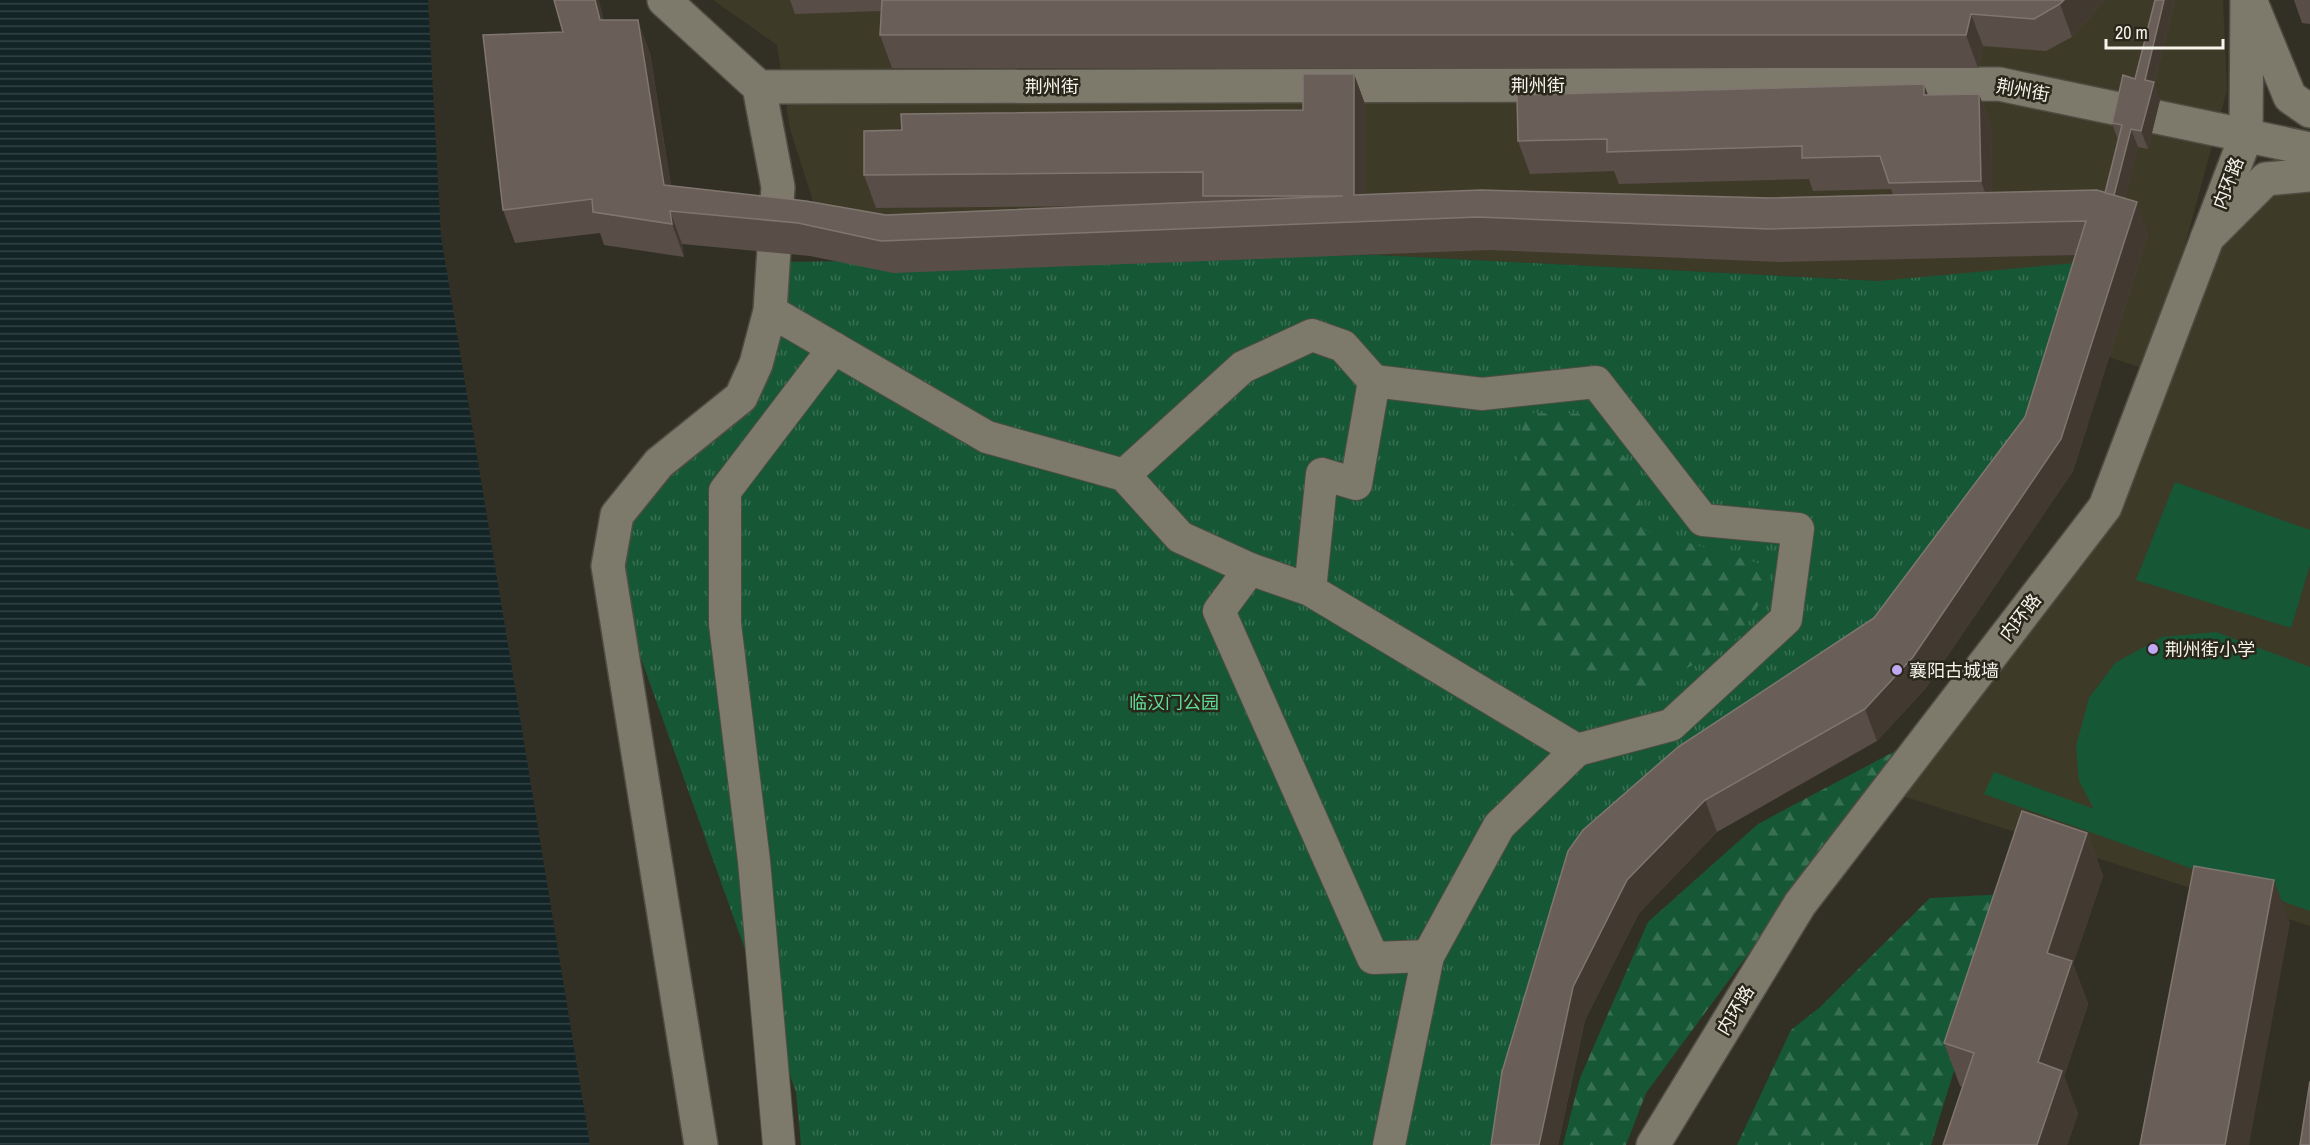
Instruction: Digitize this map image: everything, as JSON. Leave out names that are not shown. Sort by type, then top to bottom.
[{"type":"street","points":[[664,0],[759,87],[778,187],[770,311],[756,364],[741,397],[659,463],[617,515],[608,566],[702,1145]]},
{"type":"street","points":[[2248,0],[2290,97],[2310,111]]},
{"type":"street","points":[[2246,136],[2248,0]]},
{"type":"street","name":"荆州街","points":[[759,87],[1999,84],[2310,149]]},
{"type":"street","name":"内环路","points":[[1653,1145],[1800,904],[2105,507],[2246,136]]},
{"type":"street","points":[[2207,238],[2266,179],[2310,175]]},
{"type":"street","points":[[770,311],[987,436],[1124,475],[1180,537],[1250,569],[1310,590],[1577,750]]},
{"type":"street","points":[[1124,475],[1243,367],[1312,335],[1343,346],[1374,381],[1482,394],[1596,382],[1703,520],[1798,529],[1786,619],[1671,724],[1577,750],[1499,826],[1428,956],[1389,1145]]},
{"type":"street","points":[[779,1145],[754,861],[725,624],[725,491],[834,348]]},
{"type":"street","points":[[1310,590],[1322,474],[1356,484],[1374,381]]},
{"type":"street","points":[[1250,569],[1219,612],[1373,958],[1428,956]]},
{"type":"shaded area","points":[[0,0],[428,0],[441,236],[590,1145],[0,1145]]},
{"type":"shaded area","points":[[713,0],[2223,0],[2227,90],[2151,371],[1879,281],[1378,255],[819,220],[790,129],[777,45]]},
{"type":"shaded area","name":"荆州街小学","points":[[2310,175],[2310,926],[1887,791],[2105,507],[2207,238],[2266,179]]},
{"type":"green space","name":"临汉门公园","points":[[1378,255],[1879,281],[2076,263],[2037,449],[1886,650],[1690,780],[1508,1145],[801,1145],[796,1092],[608,566],[617,515],[741,397],[773,262]]},
{"type":"green space","points":[[1527,413],[1585,414],[1634,467],[1645,530],[1761,564],[1773,584],[1734,641],[1648,691],[1585,670],[1510,605],[1511,533],[1515,483]]},
{"type":"green space","points":[[2175,482],[2310,530],[2310,565],[2291,628],[2136,580]]},
{"type":"green space","points":[[2216,632],[2310,667],[2310,911],[1984,794],[1994,772],[2094,809],[2079,781],[2076,746],[2089,698],[2115,663],[2162,637]]},
{"type":"green space","points":[[1899,749],[1646,1093],[1626,1145],[1563,1145],[1580,1078],[1648,922],[1758,824]]},
{"type":"green space","points":[[2009,894],[1931,1145],[1737,1145],[1791,1030],[1819,1008],[1930,898]]},
{"type":"building","points":[[554,0],[595,0],[600,20],[638,20],[664,185],[806,201],[886,215],[1343,196],[1203,196],[1203,172],[864,175],[864,131],[902,130],[901,114],[1303,110],[1303,74],[1354,74],[1354,195],[1481,190],[1769,198],[2097,190],[2137,202],[2061,439],[1913,657],[1865,709],[1705,800],[1627,880],[1573,987],[1539,1145],[1491,1145],[1502,1072],[1568,851],[1583,830],[1678,747],[1874,618],[2025,417],[2086,221],[1768,229],[1478,217],[881,241],[798,223],[670,211],[672,224],[593,212],[592,199],[503,210],[483,35],[563,32]]},
{"type":"building","points":[[882,0],[2064,0],[2034,19],[1971,14],[1966,35],[880,35]]},
{"type":"building","points":[[2155,0],[2164,0],[2145,80],[2154,82],[2141,131],[2131,129],[2114,195],[2105,193],[2122,125],[2112,123],[2123,75],[2135,79]]},
{"type":"building","points":[[1924,84],[1924,95],[1979,94],[1981,181],[1889,183],[1880,156],[1802,158],[1802,146],[1607,152],[1607,139],[1518,141],[1517,95]]},
{"type":"building","points":[[2022,811],[2087,833],[2047,953],[2072,961],[2038,1062],[2062,1071],[2037,1145],[1943,1145],[1974,1053],[1944,1043]]},
{"type":"building","points":[[2194,866],[2274,880],[2225,1145],[2140,1145]]},
{"type":"building","points":[[2310,1081],[2310,1145],[2300,1145]]},
{"type":"place","name":"荆州街小学","points":[[2153,649]]},
{"type":"place","name":"襄阳古城墙","points":[[1897,670]]}]
